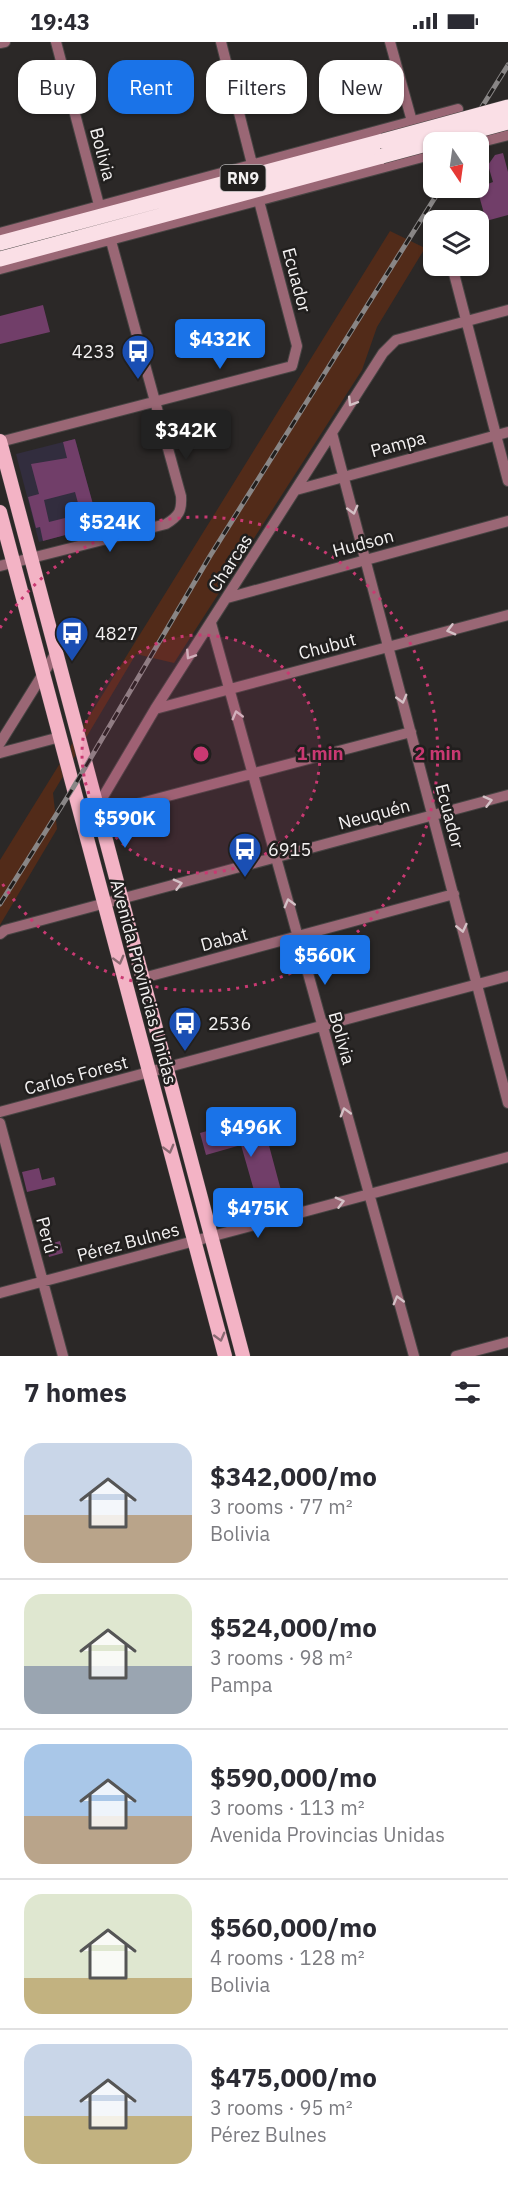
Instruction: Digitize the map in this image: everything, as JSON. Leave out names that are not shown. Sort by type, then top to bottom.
[{"type":"highway","name":"RN9","points":[[0,259],[383,148],[508,107]]},
{"type":"highway","name":"RN9","points":[[0,243],[383,148],[508,122]]},
{"type":"main road","name":"Avenida Provincias Unidas","points":[[0,442],[243,1356]]},
{"type":"main road","name":"Avenida Provincias Unidas","points":[[0,512],[7,565],[60,737],[225,1356]]},
{"type":"street","points":[[0,43],[5,42]]},
{"type":"street","name":"Bolivia","points":[[56,42],[99,205]]},
{"type":"street","points":[[221,42],[252,164]]},
{"type":"street","points":[[0,269],[421,158],[390,42]]},
{"type":"street","points":[[0,233],[458,109]]},
{"type":"street","points":[[489,140],[508,135]]},
{"type":"street","name":"Ecuador","points":[[154,401],[292,366],[297,346],[259,201]]},
{"type":"street","points":[[7,565],[166,524],[177,518],[182,508],[181,496],[111,241]]},
{"type":"street","points":[[455,276],[508,481]]},
{"type":"street","points":[[467,321],[508,310]]},
{"type":"street","name":"Charcas","points":[[98,811],[155,709],[383,353],[396,340],[467,321]]},
{"type":"street","points":[[0,442],[154,401]]},
{"type":"street","name":"Pampa","points":[[296,490],[508,432]]},
{"type":"street","name":"Ecuador","points":[[332,433],[454,894],[475,985],[508,1103]]},
{"type":"street","name":"Hudson","points":[[227,598],[508,521]]},
{"type":"street","name":"Chubut","points":[[155,709],[508,615]]},
{"type":"street","name":"Bolivia","points":[[211,623],[414,1356]]},
{"type":"street","points":[[0,743],[56,653]]},
{"type":"street","points":[[98,811],[253,774],[411,732]]},
{"type":"street","points":[[0,753],[60,737]]},
{"type":"street","name":"Neuquén","points":[[3,932],[508,795]]},
{"type":"street","name":"Dabat","points":[[143,978],[454,894]]},
{"type":"street","name":"Carlos Forest","points":[[0,1112],[508,976]]},
{"type":"street","name":"Perú","points":[[0,1123],[63,1356]]},
{"type":"street","name":"Pérez Bulnes","points":[[0,1293],[508,1157]]},
{"type":"street","points":[[456,1356],[508,1342]]},
{"type":"shaded area","points":[[390,231],[423,247],[423,251],[377,327],[362,370],[174,663],[136,654],[53,793],[57,829],[0,925],[0,860]]},
{"type":"shaded area","points":[[75,439],[99,526],[39,542],[16,454]]},
{"type":"building","points":[[503,153],[508,172],[508,215],[489,220],[489,210],[483,210],[480,198],[489,198],[489,184],[493,182],[489,164],[495,155]]},
{"type":"building","points":[[43,305],[50,332],[0,344],[0,316]]},
{"type":"building","points":[[75,439],[99,526],[43,541],[40,527],[36,528],[28,497],[39,494],[31,464],[67,458],[63,442]],"holes":[[[75,492],[81,514],[49,522],[44,500]]]},
{"type":"building","points":[[264,1115],[270,1137],[267,1138],[286,1209],[261,1215],[241,1145],[206,1155],[200,1133]]},
{"type":"building","points":[[39,1168],[42,1180],[54,1177],[56,1185],[27,1192],[22,1172]]},
{"type":"building","points":[[60,1241],[63,1253],[49,1257],[46,1245]]},
{"type":"railway","points":[[466,132],[508,65]]},
{"type":"railway","points":[[0,904],[73,788],[210,556],[435,198]]},
{"type":"place","name":"4233","points":[[138,380]]},
{"type":"place","name":"4827","points":[[72,662]]},
{"type":"place","name":"6915","points":[[245,878]]},
{"type":"place","name":"2536","points":[[185,1052]]}]
